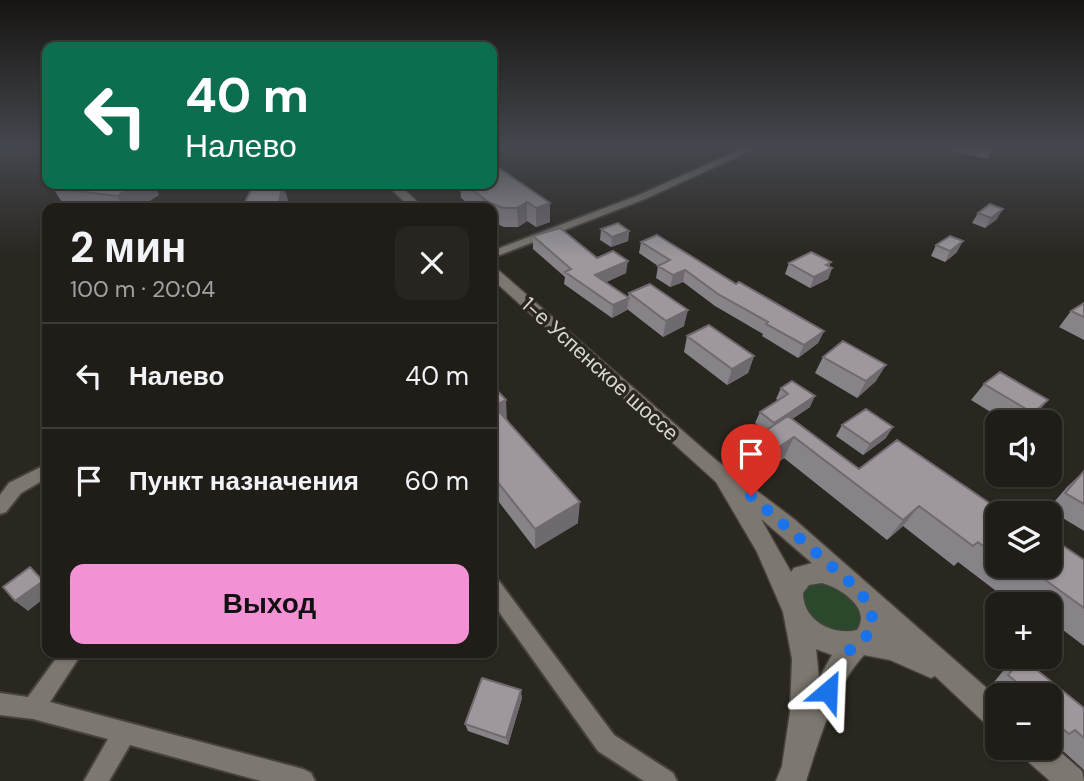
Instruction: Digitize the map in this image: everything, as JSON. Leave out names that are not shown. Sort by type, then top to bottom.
[{"type":"main road","points":[[397,189],[413,203]]},
{"type":"main road","name":"1-е Успенское шоссе","points":[[497,276],[709,466],[751,496],[855,587],[985,705]]},
{"type":"main road","name":"1-е Успенское шоссе","points":[[709,466],[736,499],[758,534],[792,607],[801,636],[806,679],[794,773]]},
{"type":"main road","name":"1-е Успенское шоссе","points":[[794,773],[835,674],[849,651],[859,643],[871,632],[872,618],[868,604],[855,587],[830,573],[808,573],[794,584],[792,607],[809,632],[824,642],[841,646],[859,643],[904,652],[956,680]]},
{"type":"main road","points":[[1048,760],[1072,781]]},
{"type":"street","points":[[497,253],[672,184]]},
{"type":"street","points":[[0,507],[15,488],[42,473]]},
{"type":"street","points":[[497,594],[606,743],[665,781]]},
{"type":"street","points":[[33,708],[68,658]]},
{"type":"street","points":[[0,704],[33,708],[303,781]]},
{"type":"street","points":[[96,781],[125,733]]},
{"type":"green space","points":[[813,580],[848,589],[864,616],[856,635],[819,631],[799,599],[808,582]]},
{"type":"building","points":[[497,184],[523,184],[550,203],[536,208],[527,202],[517,208],[503,208],[497,203],[488,202],[471,189],[497,189]]},
{"type":"building","points":[[61,189],[129,189],[117,196]]},
{"type":"building","points":[[252,189],[282,189],[280,203],[244,203]]},
{"type":"building","points":[[990,204],[1003,209],[991,218],[978,213]]},
{"type":"building","points":[[618,223],[629,231],[612,237],[601,229]]},
{"type":"building","points":[[560,228],[597,258],[613,251],[628,261],[595,275],[629,298],[613,305],[565,272],[571,269],[533,236]]},
{"type":"building","points":[[657,235],[736,284],[739,282],[824,331],[804,345],[718,294],[685,270],[673,275],[658,266],[670,260],[641,242]]},
{"type":"building","points":[[950,236],[963,241],[950,251],[936,245]]},
{"type":"building","points":[[811,252],[831,262],[826,265],[832,268],[814,277],[789,263]]},
{"type":"building","points":[[650,284],[688,310],[666,321],[629,293]]},
{"type":"building","points":[[1084,303],[1084,317],[1071,311]]},
{"type":"building","points":[[709,325],[754,356],[732,369],[687,336]]},
{"type":"building","points":[[843,341],[886,365],[866,381],[823,357]]},
{"type":"building","points":[[1000,372],[1048,400],[1036,410],[1028,410],[984,384]]},
{"type":"building","points":[[792,381],[815,396],[774,423],[760,412],[788,394],[781,388]]},
{"type":"building","points":[[497,390],[506,400],[497,404]]},
{"type":"building","points":[[497,409],[580,502],[535,529],[497,481]]},
{"type":"building","points":[[866,409],[893,427],[870,444],[842,425]]},
{"type":"building","points":[[788,416],[859,469],[897,440],[986,501],[985,547],[978,542],[973,546],[919,506],[903,520],[794,437],[779,447],[762,433]]},
{"type":"building","points":[[1084,471],[1084,504],[1065,493]]},
{"type":"building","points":[[1062,545],[1084,560],[1084,608],[1043,578],[1062,578]]},
{"type":"building","points":[[30,567],[42,580],[15,601],[3,587]]},
{"type":"building","points":[[1013,669],[1036,669],[1053,683],[1018,683],[1008,675]]},
{"type":"building","points":[[482,678],[521,690],[506,738],[465,724]]},
{"type":"building","points":[[1062,690],[1084,708],[1084,738],[1075,730],[1069,734],[1062,728]]},
{"type":"route","points":[[751,496],[852,584],[864,597],[871,611],[871,632],[842,660],[828,691]]}]
